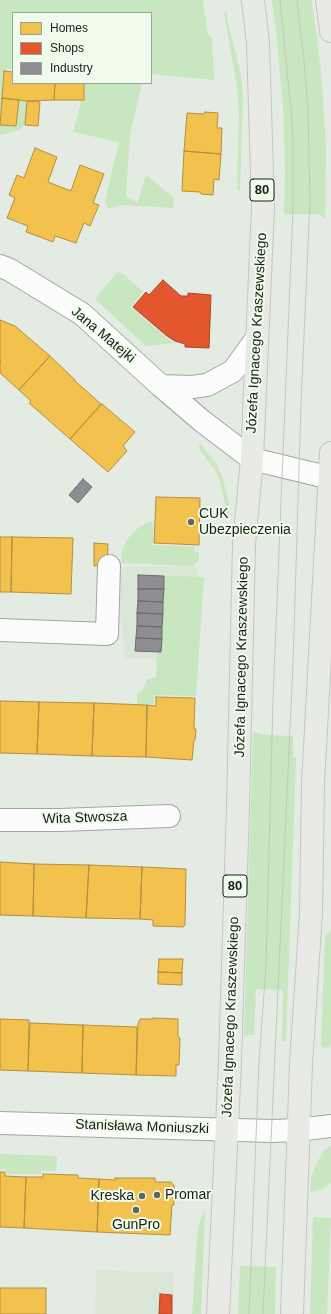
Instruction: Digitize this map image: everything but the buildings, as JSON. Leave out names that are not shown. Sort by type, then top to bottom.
[{"type":"main road","name":"Józefa Ignacego Kraszewskiego","points":[[218,1314],[238,807],[244,544],[252,459],[263,207],[258,43],[253,0]]},
{"type":"main road","points":[[327,0],[331,31]]},
{"type":"main road","points":[[292,1314],[301,1064],[311,913],[313,784],[331,453]]},
{"type":"street","name":"Jana Matejki","points":[[0,266],[10,270],[82,314],[202,421],[252,459],[330,478]]},
{"type":"street","points":[[161,386],[192,387],[207,385],[233,371],[257,338]]},
{"type":"street","points":[[0,630],[106,634],[108,566]]},
{"type":"street","name":"Wita Stwosza","points":[[0,820],[60,820],[169,816]]},
{"type":"street","name":"Stanisława Moniuszki","points":[[0,1123],[272,1131],[331,1126]]},
{"type":"shaded area","points":[[198,566],[195,660],[125,658],[116,567]]},
{"type":"shaded area","points":[[96,1270],[174,1273],[172,1314],[95,1314]]},
{"type":"green space","points":[[0,0],[203,0],[208,34],[212,38],[214,80],[152,74],[152,12],[12,12],[12,70],[7,69],[4,71],[2,98],[27,101],[25,125],[19,130],[0,135]]},
{"type":"green space","points":[[272,0],[312,0],[321,71],[324,112],[326,149],[325,219],[320,215],[315,214],[284,214],[285,171],[283,105]]},
{"type":"green space","points":[[227,11],[227,20],[240,71],[243,95],[240,190],[237,189],[239,113],[237,87],[224,12]]},
{"type":"green space","points":[[64,84],[142,84],[130,136],[126,196],[138,203],[146,175],[173,197],[174,208],[125,205],[108,208],[105,201],[119,142],[73,132],[81,102]]},
{"type":"green space","points":[[117,272],[123,274],[143,292],[131,307],[168,339],[175,343],[146,346],[95,299]]},
{"type":"green space","points":[[200,443],[217,465],[222,476],[229,502],[229,516],[220,481],[215,470],[200,450]]},
{"type":"green space","points":[[153,521],[153,545],[195,547],[194,552],[199,552],[199,560],[193,566],[121,563],[122,551],[130,536],[138,528]]},
{"type":"green space","points":[[164,576],[204,577],[196,696],[154,695],[154,704],[137,704],[137,693],[142,691],[147,680],[156,677],[157,652],[161,652]]},
{"type":"green space","points":[[253,732],[266,735],[293,736],[293,757],[296,758],[286,1041],[282,1041],[283,990],[256,989],[254,1035],[244,1037]]},
{"type":"green space","points":[[331,930],[331,1045],[328,1048],[321,1047],[325,936]]},
{"type":"green space","points":[[331,1146],[331,1182],[323,1189],[310,1192],[311,1177],[317,1163],[324,1150]]},
{"type":"green space","points":[[0,1154],[57,1156],[56,1171],[41,1171],[41,1174],[7,1174],[6,1169],[0,1169]]},
{"type":"green space","points":[[205,1211],[201,1314],[192,1314],[197,1237],[199,1224]]},
{"type":"green space","points":[[313,1217],[331,1218],[327,1314],[310,1314]]},
{"type":"green space","points":[[240,1266],[276,1267],[275,1314],[238,1314]]},
{"type":"tram line","points":[[249,1314],[259,1062],[266,966],[273,699],[293,208],[293,139],[280,0]]},
{"type":"tram line","points":[[263,1314],[293,664],[301,404],[310,200],[308,109],[297,0]]},
{"type":"place","name":"CUK Ubezpieczenia","points":[[191,522]]},
{"type":"place","name":"Promar","points":[[157,1195]]},
{"type":"place","name":"Kreska","points":[[142,1196]]},
{"type":"place","name":"GunPro","points":[[136,1210]]}]
